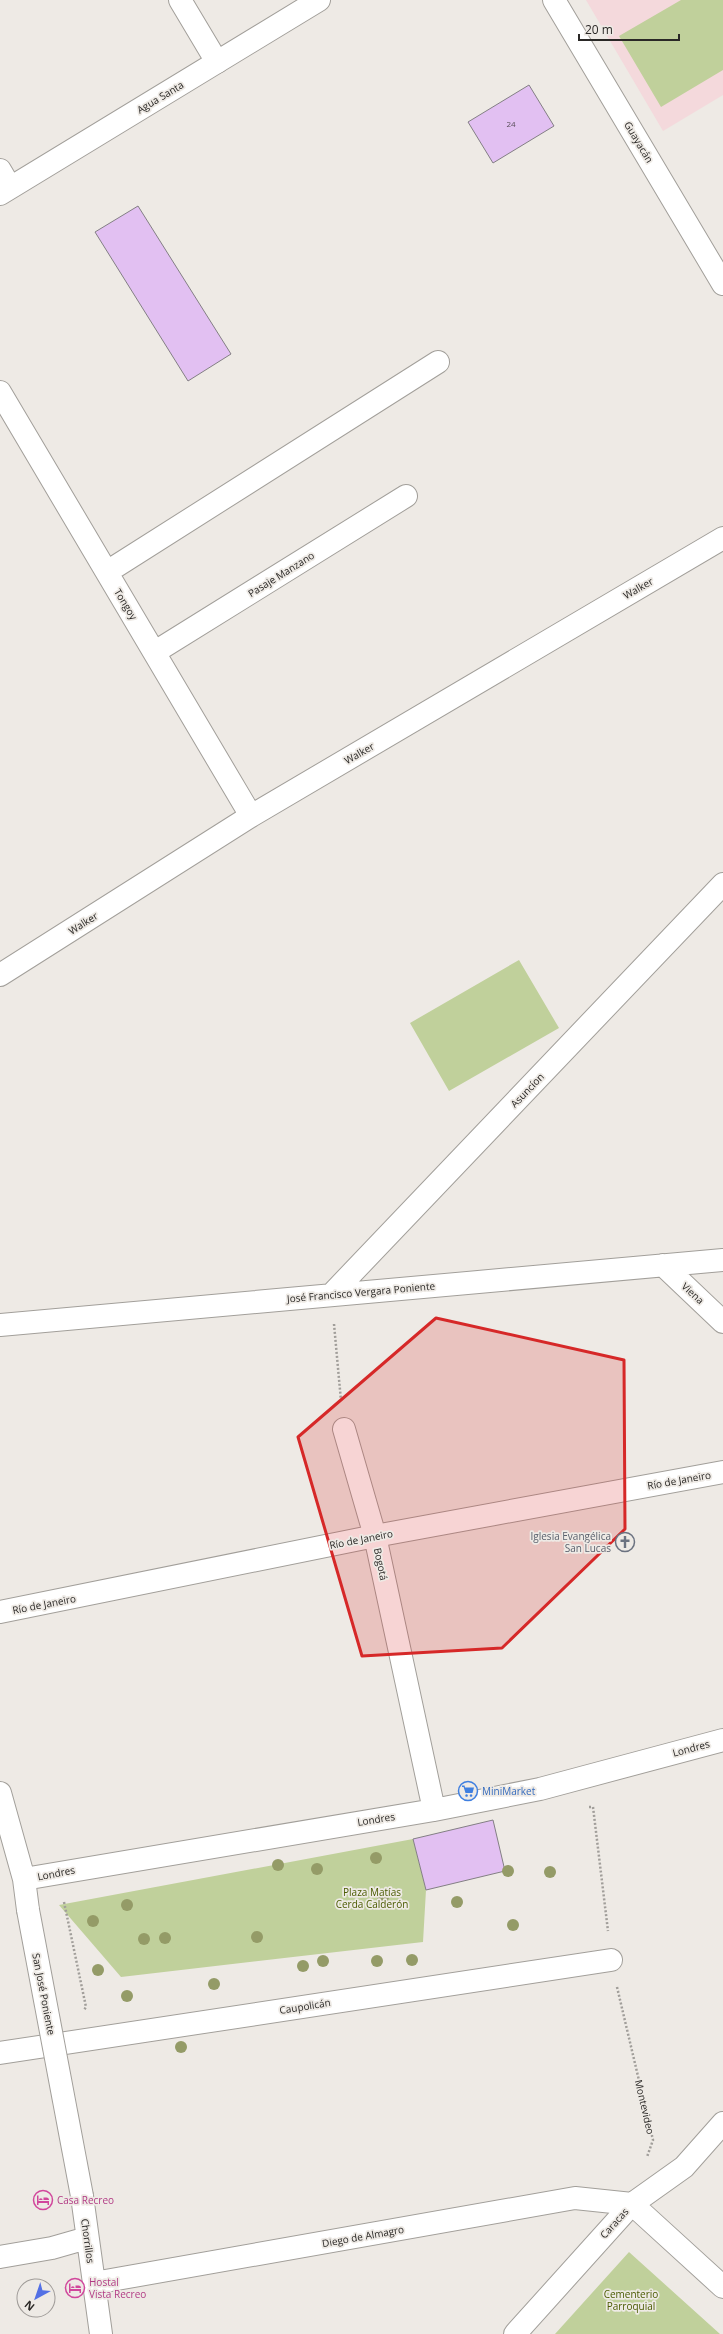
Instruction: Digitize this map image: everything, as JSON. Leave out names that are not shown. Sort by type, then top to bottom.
[{"type":"street","points":[[180,0],[217,62]]},
{"type":"street","name":"Agua Santa","points":[[3,184],[217,62],[319,0]]},
{"type":"street","name":"Guayacán","points":[[554,0],[723,284]]},
{"type":"street","points":[[106,572],[438,362]]},
{"type":"street","name":"Tongoy","points":[[0,392],[251,816]]},
{"type":"street","name":"Pasaje Manzano","points":[[155,652],[406,496]]},
{"type":"street","name":"Walker","points":[[0,975],[251,816],[723,538]]},
{"type":"street","name":"Asuncíon","points":[[331,1295],[723,884]]},
{"type":"street","name":"José Francisco Vergara Poniente","points":[[0,1325],[723,1260]]},
{"type":"street","name":"Viena","points":[[663,1265],[723,1322]]},
{"type":"street","name":"Bogotá","points":[[344,1429],[375,1536],[434,1810]]},
{"type":"street","name":"Río de Janeiro","points":[[0,1612],[375,1536],[723,1472]]},
{"type":"street","name":"Londres","points":[[24,1879],[434,1810],[540,1789],[723,1740]]},
{"type":"street","name":"San José Poniente","points":[[0,1793],[24,1879],[28,1910],[82,2196]]},
{"type":"street","name":"Caupolicán","points":[[0,2052],[611,1960]]},
{"type":"street","name":"Caracas","points":[[515,2334],[632,2204],[684,2166],[723,2123]]},
{"type":"street","name":"Chorrillos","points":[[82,2196],[101,2334]]},
{"type":"street","name":"Diego de Almagro","points":[[94,2283],[575,2198],[632,2204]]},
{"type":"street","points":[[632,2204],[723,2287]]},
{"type":"street","points":[[0,2257],[52,2248],[87,2238]]},
{"type":"path","points":[[331,1295],[344,1429]]},
{"type":"path","name":"Montevideo","points":[[586,1807],[594,1807],[611,1960],[652,2140],[646,2162]]},
{"type":"highlighted area","points":[[436,1318],[624,1360],[625,1529],[502,1648],[362,1656],[298,1437]]},
{"type":"shaded area","points":[[586,0],[723,0],[723,95],[663,131]]},
{"type":"green space","points":[[681,0],[723,0],[723,70],[661,107],[619,36]]},
{"type":"green space","points":[[519,960],[559,1028],[449,1091],[410,1023]]},
{"type":"green space","name":"Plaza Matías Cerda Calderón","points":[[413,1839],[426,1890],[423,1942],[121,1977],[59,1905]]},
{"type":"green space","name":"Cementerio Parroquial","points":[[629,2252],[720,2334],[555,2334]]},
{"type":"building","points":[[529,85],[554,126],[493,163],[468,122]]},
{"type":"building","points":[[138,206],[231,354],[188,381],[95,232]]},
{"type":"building","points":[[493,1820],[505,1871],[426,1890],[413,1839]]},
{"type":"place","name":"Iglesia Evangélica San Lucas","points":[[625,1542]]},
{"type":"place","name":"MiniMarket","points":[[468,1791]]},
{"type":"place","name":"Casa Recreo","points":[[43,2200]]},
{"type":"place","name":"Hostal Vista Recreo","points":[[75,2288]]}]
